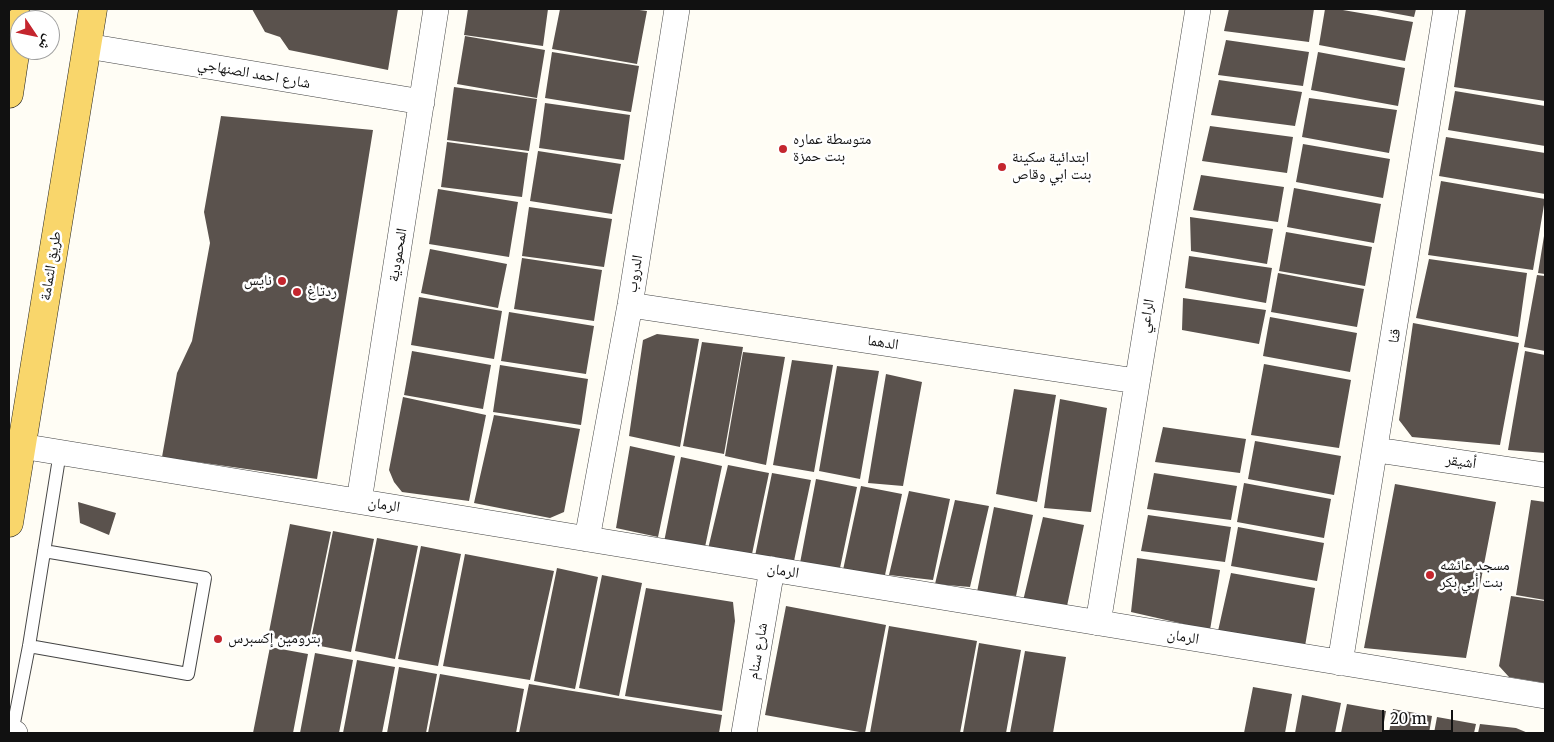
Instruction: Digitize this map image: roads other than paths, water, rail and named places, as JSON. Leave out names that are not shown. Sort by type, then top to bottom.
[{"type":"main road","name":"طريق الثمامة","points":[[9,523],[93,9]]},
{"type":"main road","points":[[9,94],[14,60]]},
{"type":"street","name":"المحمودية","points":[[359,501],[436,9]]},
{"type":"street","name":"الدروب","points":[[587,539],[630,305],[677,9]]},
{"type":"street","name":"الراعي","points":[[1098,623],[1198,9]]},
{"type":"street","name":"قنا","points":[[1340,663],[1377,450],[1446,9]]},
{"type":"street","name":"شارع احمد الصنهاجي","points":[[87,46],[422,102]]},
{"type":"street","name":"الدهما","points":[[630,305],[1136,381]]},
{"type":"street","name":"الرمان","points":[[22,446],[1545,696]]},
{"type":"street","name":"أشيقر","points":[[1377,450],[1545,475]]},
{"type":"street","name":"شارع سنام","points":[[744,733],[772,569]]},
{"type":"lane","points":[[12,733],[29,646],[60,452]]},
{"type":"lane","points":[[29,646],[188,674],[205,578],[44,551]]},
{"type":"place","name":"متوسطة عماره بنت حمزة","points":[[783,149]]},
{"type":"place","name":"ابتدائية سكينة بنت ابي وقاص","points":[[1002,167]]},
{"type":"place","name":"نايس","points":[[282,281]]},
{"type":"place","name":"ردتاغ","points":[[297,292]]},
{"type":"place","name":"مسجد عائشه بنت أبي بكر","points":[[1430,575]]},
{"type":"place","name":"بترومين إكسبرس","points":[[218,639]]}]
